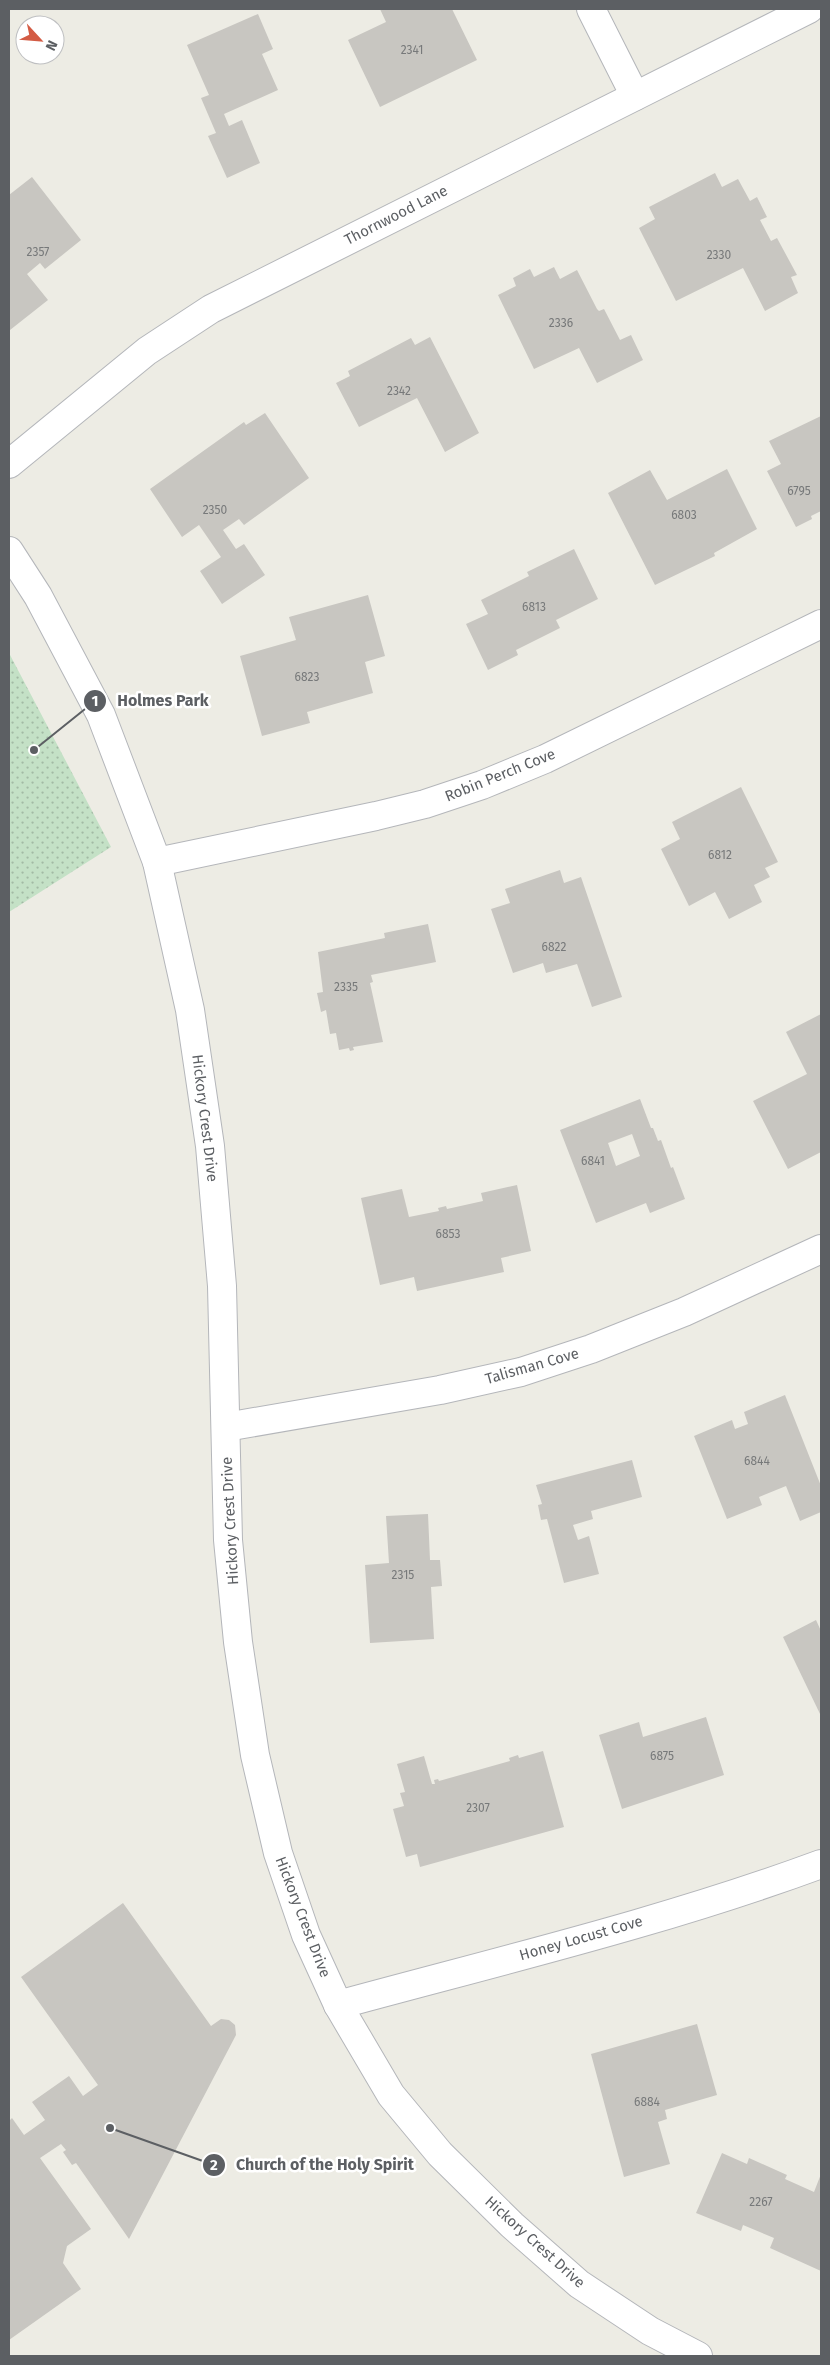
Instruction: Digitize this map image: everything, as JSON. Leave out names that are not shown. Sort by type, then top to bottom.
[{"type":"street","points":[[591,9],[635,96]]},
{"type":"street","name":"Thornwood Lane","points":[[9,464],[147,351],[211,309],[809,9]]},
{"type":"street","name":"Hickory Crest Drive","points":[[9,552],[38,596],[101,714],[157,862],[190,1010],[210,1146],[222,1286],[228,1540],[238,1642],[255,1755],[278,1853],[306,1935],[338,2006],[391,2095],[440,2154],[512,2225],[579,2284],[650,2331],[698,2356]]},
{"type":"street","name":"Robin Perch Cove","points":[[157,862],[376,816],[425,804],[482,785],[545,759],[821,624]]},
{"type":"street","name":"Talisman Cove","points":[[226,1427],[440,1390],[521,1372],[591,1349],[684,1312],[821,1249]]},
{"type":"street","name":"Honey Locust Cove","points":[[338,2006],[722,1898],[821,1864]]},
{"type":"green space","points":[[9,653],[111,847],[9,912]]},
{"type":"building","points":[[380,9],[452,9],[477,60],[380,107],[348,40],[386,22]]},
{"type":"building","points":[[258,14],[273,49],[262,54],[278,90],[224,114],[229,126],[242,120],[260,163],[227,178],[208,136],[216,133],[201,98],[209,95],[187,45]]},
{"type":"building","points":[[715,173],[722,187],[738,179],[750,201],[757,197],[767,217],[760,220],[771,241],[777,238],[797,275],[791,277],[798,293],[765,311],[743,268],[676,301],[639,228],[655,219],[649,207]]},
{"type":"building","points":[[32,177],[81,240],[45,269],[40,263],[27,274],[48,300],[10,330],[9,195]]},
{"type":"building","points":[[554,267],[560,279],[577,270],[597,309],[599,311],[604,309],[620,340],[631,335],[643,360],[597,383],[579,348],[534,369],[498,295],[516,286],[513,278],[530,269],[534,277]]},
{"type":"building","points":[[430,337],[479,433],[445,452],[417,398],[359,427],[336,383],[350,376],[348,371],[411,338],[415,345]]},
{"type":"building","points":[[265,413],[309,478],[244,525],[239,519],[223,530],[236,549],[244,544],[265,575],[222,604],[200,571],[221,557],[199,525],[182,537],[150,489],[244,422],[246,425]]},
{"type":"building","points":[[821,416],[821,511],[811,516],[812,519],[796,527],[767,471],[781,464],[769,441]]},
{"type":"building","points":[[727,469],[757,529],[714,553],[715,556],[655,585],[608,493],[650,470],[667,500]]},
{"type":"building","points":[[574,549],[598,599],[556,620],[560,628],[516,650],[518,655],[488,670],[466,624],[488,614],[481,600],[529,576],[527,572]]},
{"type":"building","points":[[368,595],[385,656],[365,662],[373,693],[307,712],[310,723],[262,736],[240,656],[296,640],[289,617]]},
{"type":"building","points":[[741,787],[778,862],[765,868],[770,877],[754,885],[762,902],[729,919],[715,892],[689,906],[661,849],[680,839],[672,822]]},
{"type":"building","points":[[560,870],[564,883],[581,877],[622,997],[592,1007],[577,964],[546,973],[543,963],[513,973],[491,909],[510,903],[505,889]]},
{"type":"building","points":[[428,924],[436,962],[371,975],[373,982],[370,983],[383,1042],[353,1047],[354,1050],[350,1051],[349,1048],[339,1050],[336,1033],[330,1034],[326,1010],[321,1012],[317,993],[323,992],[318,952],[385,938],[384,933]]},
{"type":"building","points":[[821,1014],[821,1152],[788,1169],[753,1101],[807,1074],[786,1032]]},
{"type":"building","points":[[640,1099],[651,1128],[653,1128],[658,1141],[661,1140],[685,1199],[650,1213],[646,1203],[596,1223],[560,1130]],"holes":[[[632,1134],[640,1156],[616,1166],[608,1143]]]},
{"type":"building","points":[[517,1185],[531,1251],[501,1258],[504,1272],[417,1291],[414,1277],[380,1285],[361,1198],[402,1189],[409,1217],[439,1211],[438,1208],[446,1206],[447,1209],[483,1201],[481,1193]]},
{"type":"building","points":[[785,1395],[821,1486],[821,1512],[800,1521],[786,1486],[759,1497],[762,1505],[727,1519],[694,1436],[732,1420],[735,1429],[748,1424],[744,1412]]},
{"type":"building","points":[[632,1460],[642,1497],[591,1511],[593,1519],[573,1525],[578,1540],[589,1536],[599,1574],[564,1583],[547,1519],[541,1520],[538,1505],[542,1504],[536,1485]]},
{"type":"building","points":[[428,1514],[430,1560],[440,1560],[442,1586],[431,1587],[434,1639],[370,1643],[365,1565],[389,1563],[386,1516]]},
{"type":"building","points":[[816,1620],[821,1631],[821,1716],[783,1637]]},
{"type":"building","points":[[706,1717],[724,1775],[622,1809],[599,1735],[639,1722],[643,1737]]},
{"type":"building","points":[[543,1751],[564,1827],[420,1867],[417,1854],[406,1857],[393,1809],[404,1806],[400,1793],[405,1792],[397,1764],[424,1756],[432,1784],[435,1784],[434,1780],[438,1779],[439,1781],[510,1761],[509,1758],[518,1755],[519,1758]]},
{"type":"building","points":[[123,1903],[211,2026],[221,2019],[229,2020],[235,2025],[236,2035],[129,2239],[76,2163],[72,2165],[63,2152],[66,2150],[61,2144],[40,2158],[91,2229],[67,2246],[63,2263],[81,2289],[9,2340],[9,2121],[12,2118],[24,2135],[45,2120],[32,2102],[69,2076],[83,2096],[98,2085],[21,1977]]},
{"type":"building","points":[[697,2024],[717,2095],[665,2110],[667,2119],[658,2122],[670,2164],[624,2177],[591,2054]]},
{"type":"building","points":[[722,2153],[747,2164],[749,2158],[787,2175],[785,2179],[814,2192],[821,2174],[821,2271],[770,2248],[774,2238],[743,2225],[741,2231],[696,2213]]},
{"type":"place","name":"Holmes Park","points":[[34,750]]},
{"type":"place","name":"Church of the Holy Spirit","points":[[110,2128]]}]
